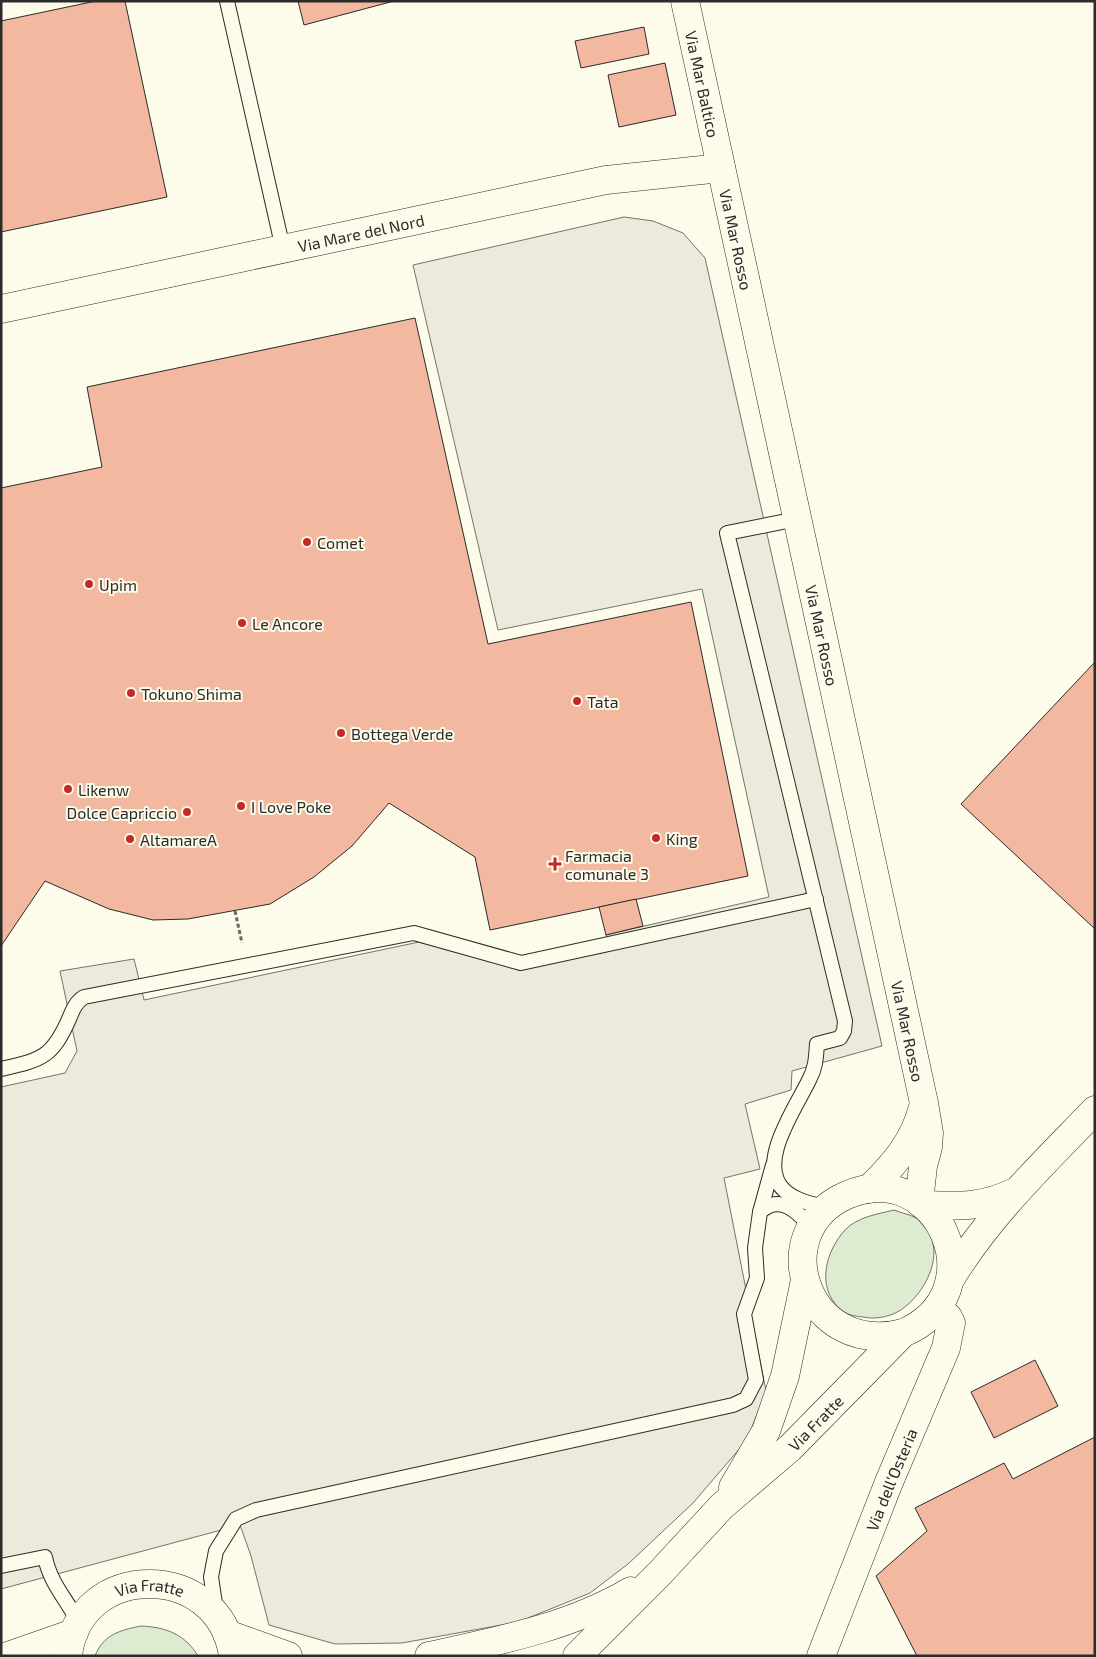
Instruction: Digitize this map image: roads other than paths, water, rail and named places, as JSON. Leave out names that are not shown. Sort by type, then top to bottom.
[{"type":"street","name":"Via Mar Baltico","points":[[685,1],[721,168]]},
{"type":"street","name":"Via Mare del Nord","points":[[1,309],[606,180],[721,168]]},
{"type":"street","name":"Via Mar Rosso","points":[[721,168],[924,1103],[929,1133],[928,1147],[923,1166],[921,1203]]},
{"type":"street","name":"Via Mar Rosso","points":[[869,1189],[902,1155],[919,1123],[924,1103]]},
{"type":"street","name":"Via Fratte","points":[[805,1280],[809,1292],[822,1313],[842,1329],[866,1337],[878,1338],[903,1333],[922,1323],[937,1308],[966,1252],[1018,1191],[1095,1110]]},
{"type":"street","name":"Via Fratte","points":[[722,1506],[766,1431],[784,1376],[805,1280],[804,1253],[820,1218],[847,1196],[869,1189],[895,1191],[921,1203],[936,1218],[946,1233],[952,1260],[951,1278]]},
{"type":"street","name":"Via Fratte","points":[[921,1203],[975,1206],[998,1200],[1018,1191]]},
{"type":"street","name":"Via dell'Osteria","points":[[821,1656],[861,1550],[946,1348],[951,1323],[948,1317],[937,1308]]},
{"type":"street","name":"Via Fratte","points":[[577,1656],[660,1573],[722,1506],[790,1448],[903,1333]]},
{"type":"street","name":"Via Fratte","points":[[429,1656],[546,1628],[605,1606],[660,1573]]},
{"type":"street","name":"Via Fratte","points":[[74,1637],[97,1602],[108,1595],[120,1588],[147,1583],[161,1584],[187,1592],[204,1603],[226,1636],[288,1656]]},
{"type":"street","points":[[8,1656],[74,1637]]},
{"type":"lane","points":[[227,1],[283,249]]},
{"type":"lane","points":[[226,1636],[211,1577],[216,1551],[236,1519],[256,1510],[733,1405],[746,1400],[756,1380],[744,1314],[757,1278],[755,1248],[760,1212],[787,1120],[816,1065],[818,1044],[840,1038],[844,1031],[845,1021],[727,533],[797,519]]},
{"type":"lane","points":[[1,1069],[35,1061],[49,1052],[57,1043],[77,1001],[84,996],[414,933],[520,963],[816,899]]},
{"type":"lane","points":[[777,1150],[775,1172],[780,1187],[820,1218]]},
{"type":"lane","points":[[760,1212],[769,1206],[783,1205],[820,1218]]},
{"type":"lane","points":[[1,1566],[45,1557],[48,1571],[56,1586],[74,1637]]},
{"type":"place","name":"Comet","points":[[307,542]]},
{"type":"place","name":"Upim","points":[[89,584]]},
{"type":"place","name":"Le Ancore","points":[[242,623]]},
{"type":"place","name":"Tokuno Shima","points":[[131,693]]},
{"type":"place","name":"Tata","points":[[577,701]]},
{"type":"place","name":"Bottega Verde","points":[[341,733]]},
{"type":"place","name":"Likenw","points":[[68,789]]},
{"type":"place","name":"I Love Poke","points":[[241,806]]},
{"type":"place","name":"Dolce Capriccio","points":[[187,812]]},
{"type":"place","name":"King","points":[[656,838]]},
{"type":"place","name":"AltamareA","points":[[130,839]]},
{"type":"place","name":"Farmacia comunale 3","points":[[555,864]]}]
